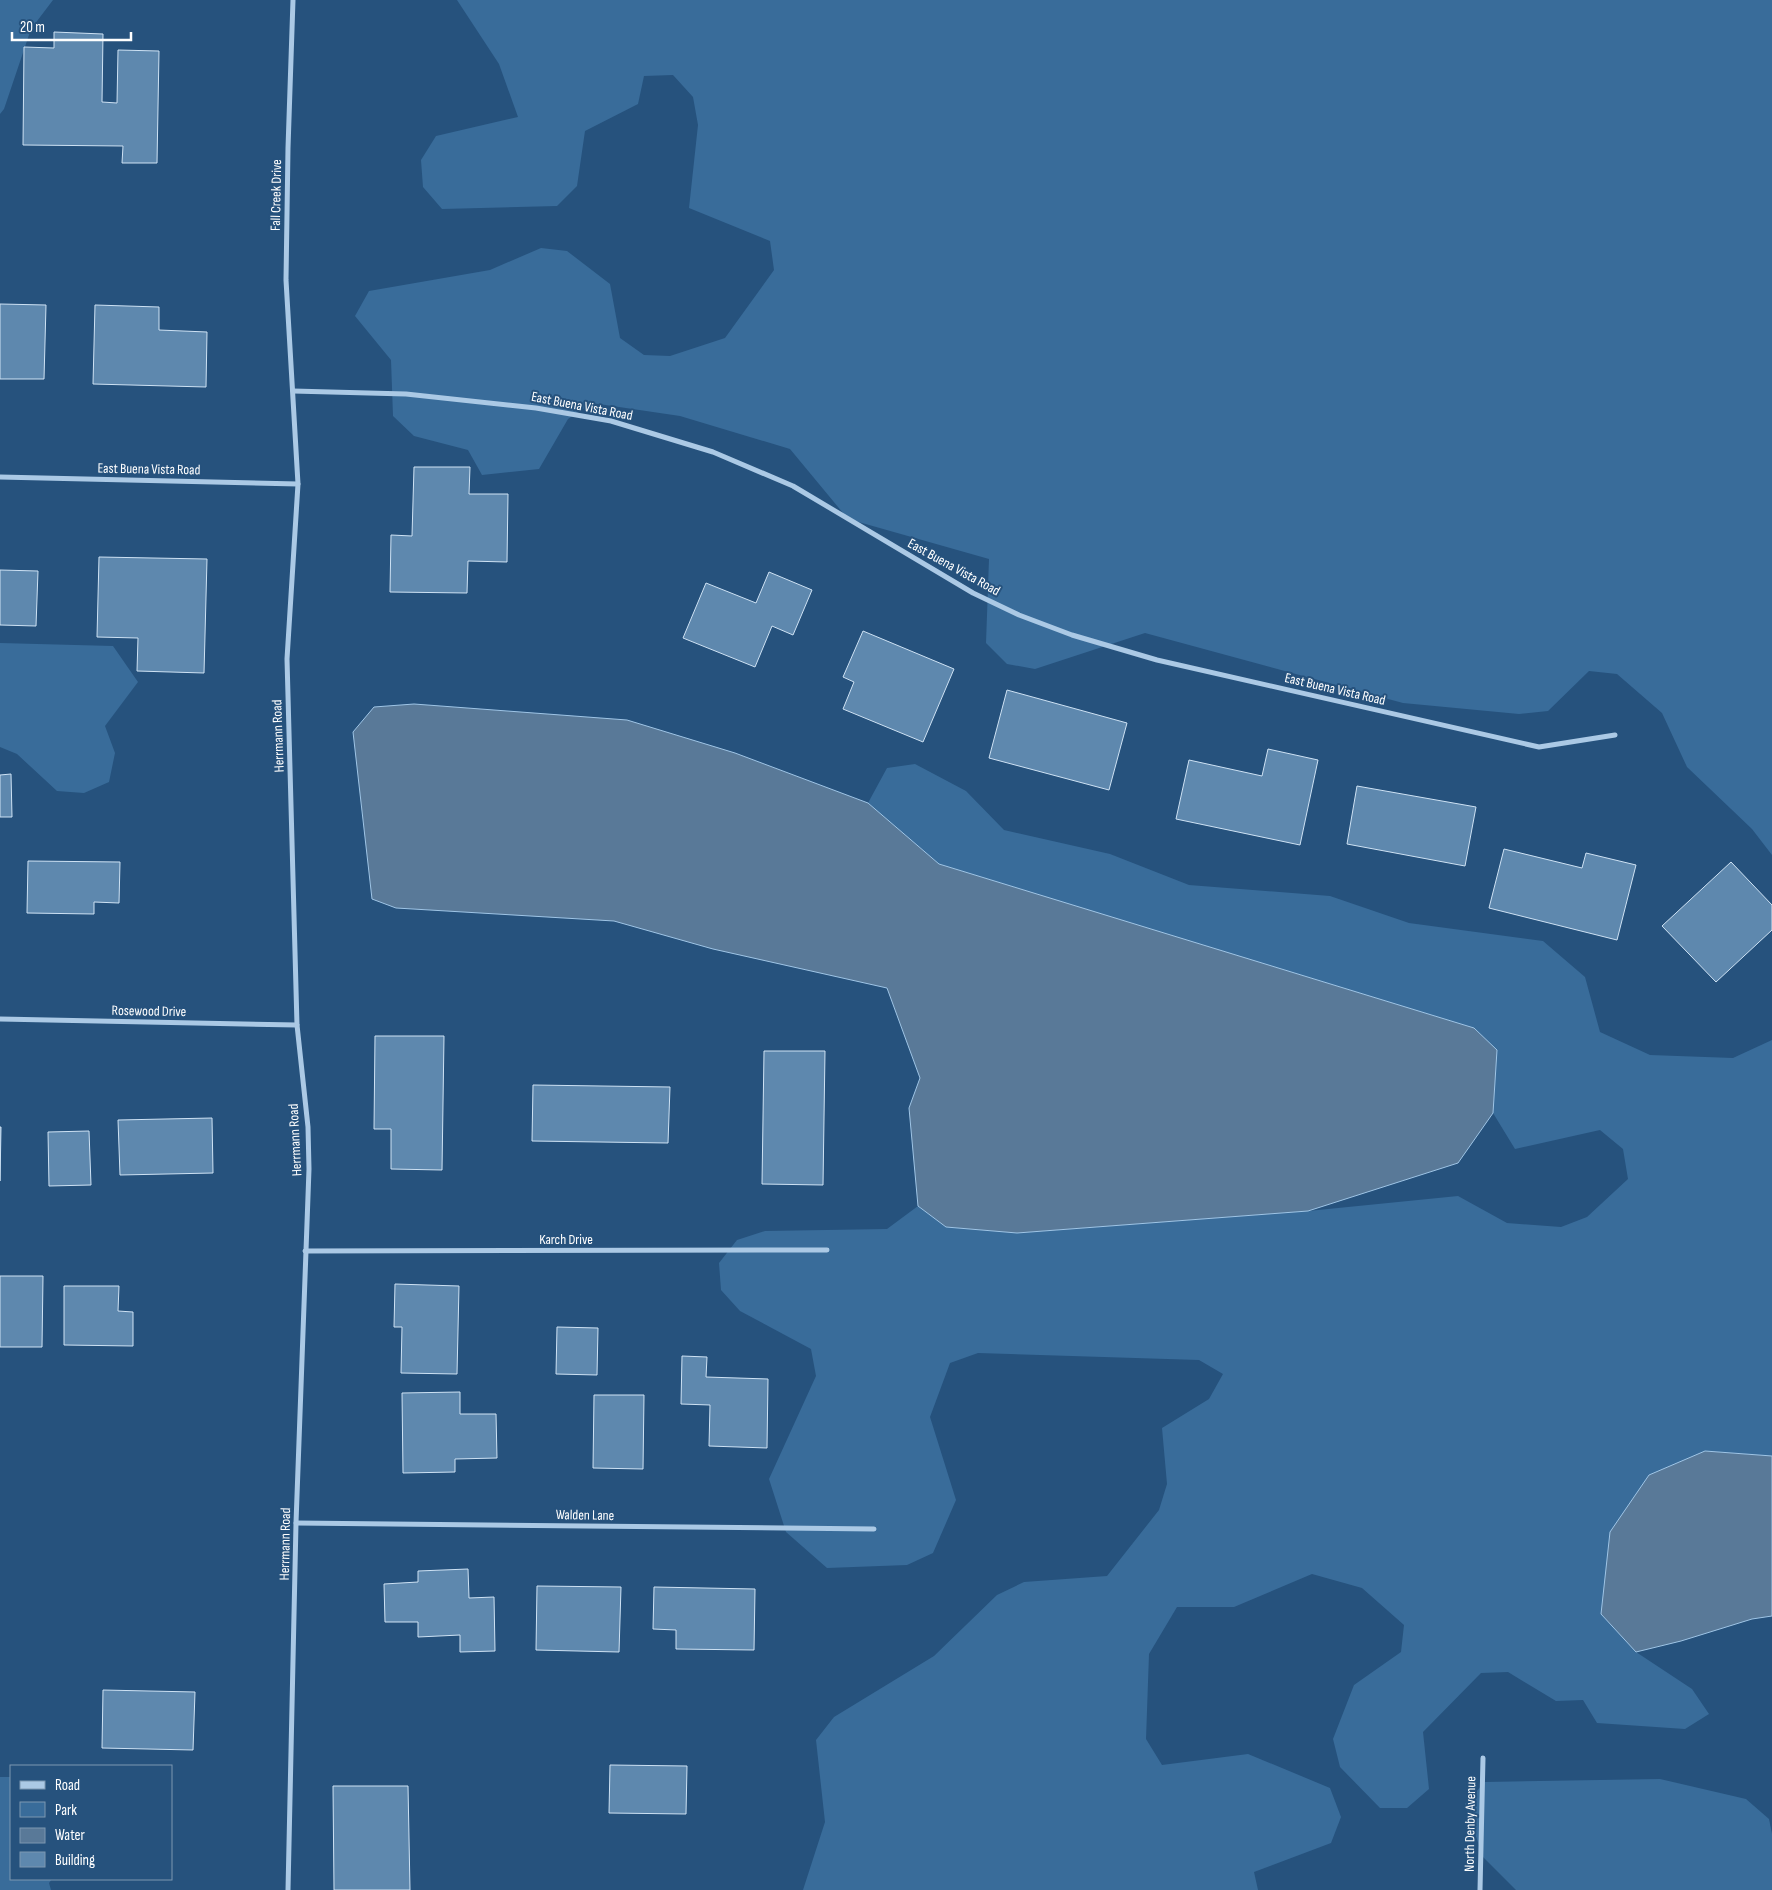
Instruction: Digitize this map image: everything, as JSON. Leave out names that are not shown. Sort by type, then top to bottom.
[{"type":"street","name":"Fall Creek Drive","points":[[293,0],[286,280],[293,390]]},
{"type":"street","name":"Herrmann Road","points":[[288,1890],[296,1523],[309,1170],[308,1128],[297,1025],[287,659],[298,484],[293,390]]},
{"type":"street","name":"East Buena Vista Road","points":[[293,390],[416,395],[536,408],[611,421],[713,452],[793,486],[973,593],[1020,615],[1072,635],[1157,660],[1539,747],[1616,735]]},
{"type":"street","name":"East Buena Vista Road","points":[[0,476],[298,484]]},
{"type":"street","name":"Rosewood Drive","points":[[0,1019],[297,1025]]},
{"type":"street","name":"Karch Drive","points":[[305,1251],[827,1250]]},
{"type":"street","name":"Walden Lane","points":[[296,1523],[874,1529]]},
{"type":"street","name":"North Denby Avenue","points":[[1480,1890],[1482,1758]]},
{"type":"green space","points":[[0,0],[53,0],[31,29],[4,109],[0,114]]},
{"type":"green space","points":[[457,0],[1772,0],[1772,855],[1752,829],[1687,767],[1662,713],[1617,674],[1589,671],[1548,711],[1519,714],[1403,703],[1145,633],[1035,669],[1007,664],[986,643],[989,559],[848,519],[790,449],[680,416],[592,403],[568,419],[539,469],[482,475],[468,450],[414,436],[393,416],[391,360],[355,316],[369,291],[490,270],[541,248],[567,251],[610,284],[620,338],[644,355],[670,356],[725,338],[774,270],[770,241],[689,208],[698,125],[693,97],[673,75],[644,76],[638,104],[585,131],[577,186],[557,206],[442,209],[423,187],[421,160],[436,136],[518,117],[499,64]]},
{"type":"green space","points":[[0,643],[113,646],[138,682],[105,726],[115,753],[109,782],[84,793],[57,791],[17,754],[0,747]]},
{"type":"green space","points":[[915,764],[966,791],[1004,830],[1110,854],[1189,885],[1330,896],[1409,923],[1543,941],[1585,977],[1600,1032],[1650,1055],[1733,1058],[1772,1040],[1772,1456],[1705,1451],[1601,1614],[1636,1652],[1692,1689],[1709,1714],[1685,1729],[1597,1723],[1583,1700],[1556,1701],[1508,1672],[1481,1673],[1423,1732],[1429,1789],[1407,1808],[1380,1808],[1340,1767],[1333,1739],[1354,1685],[1401,1652],[1404,1625],[1362,1588],[1312,1574],[1234,1607],[1177,1607],[1149,1654],[1146,1739],[1162,1765],[1248,1754],[1330,1788],[1341,1817],[1331,1843],[1254,1872],[1258,1890],[803,1890],[825,1822],[816,1740],[834,1717],[934,1656],[997,1595],[1024,1582],[1107,1576],[1159,1510],[1167,1484],[1162,1428],[1209,1399],[1223,1374],[1199,1360],[978,1353],[950,1363],[930,1417],[956,1500],[933,1553],[907,1565],[827,1568],[786,1532],[769,1479],[816,1376],[811,1349],[740,1311],[721,1290],[719,1263],[737,1240],[765,1231],[887,1229],[918,1206],[946,1227],[1017,1233],[1308,1211],[1458,1196],[1507,1223],[1561,1227],[1587,1217],[1628,1179],[1623,1149],[1600,1130],[1515,1149],[1493,1113],[1497,1050],[1474,1028],[939,864],[868,803],[887,768]]},
{"type":"green space","points":[[0,1777],[10,1777],[10,1880],[51,1880],[49,1883],[51,1890],[0,1890]]},
{"type":"green space","points":[[1660,1779],[1746,1799],[1769,1819],[1772,1834],[1772,1890],[1516,1890],[1483,1857],[1465,1804],[1485,1782]]},
{"type":"water","points":[[414,704],[627,720],[735,753],[868,803],[939,864],[1474,1028],[1497,1050],[1493,1113],[1458,1163],[1308,1211],[1017,1233],[946,1227],[918,1206],[909,1108],[920,1078],[887,988],[713,949],[614,921],[396,908],[372,899],[353,732],[374,707]]},
{"type":"water","points":[[1705,1451],[1772,1456],[1772,1616],[1752,1619],[1681,1641],[1636,1652],[1601,1614],[1610,1532],[1649,1475]]},
{"type":"building","points":[[54,32],[103,34],[102,102],[117,103],[118,50],[159,51],[157,163],[122,163],[123,146],[23,145],[24,47],[54,48]]},
{"type":"building","points":[[0,304],[46,305],[44,379],[0,379]]},
{"type":"building","points":[[95,305],[159,307],[159,330],[207,332],[206,387],[93,384]]},
{"type":"building","points":[[414,467],[470,467],[469,494],[508,494],[507,562],[468,561],[467,593],[390,592],[391,535],[412,536]]},
{"type":"building","points":[[99,557],[207,559],[204,673],[137,671],[138,638],[97,637]]},
{"type":"building","points":[[0,570],[38,571],[36,626],[0,625]]},
{"type":"building","points":[[769,572],[812,590],[793,635],[772,626],[755,667],[683,638],[706,583],[756,603]]},
{"type":"building","points":[[863,631],[954,669],[923,742],[843,709],[854,682],[843,677]]},
{"type":"building","points":[[1007,690],[1127,723],[1109,790],[989,758]]},
{"type":"building","points":[[1268,749],[1318,760],[1300,845],[1176,819],[1189,760],[1262,776]]},
{"type":"building","points":[[11,774],[12,817],[0,817],[0,775]]},
{"type":"building","points":[[1357,786],[1476,807],[1465,866],[1347,844]]},
{"type":"building","points":[[1504,849],[1582,868],[1586,853],[1636,865],[1617,940],[1489,908]]},
{"type":"building","points":[[28,861],[120,862],[119,903],[94,902],[94,914],[27,913]]},
{"type":"building","points":[[1731,862],[1772,905],[1772,930],[1716,982],[1662,926]]},
{"type":"building","points":[[375,1036],[444,1036],[442,1170],[391,1169],[391,1129],[374,1129]]},
{"type":"building","points":[[764,1051],[825,1051],[823,1185],[762,1184]]},
{"type":"building","points":[[533,1085],[670,1087],[668,1143],[532,1141]]},
{"type":"building","points":[[212,1118],[213,1173],[120,1175],[118,1120]]},
{"type":"building","points":[[0,1127],[1,1127],[0,1181]]},
{"type":"building","points":[[89,1131],[91,1185],[49,1186],[48,1132]]},
{"type":"building","points":[[0,1276],[43,1276],[42,1347],[0,1347]]},
{"type":"building","points":[[395,1284],[459,1286],[457,1374],[401,1373],[402,1327],[394,1327]]},
{"type":"building","points":[[64,1286],[119,1286],[118,1311],[133,1312],[133,1346],[64,1345]]},
{"type":"building","points":[[557,1327],[598,1328],[597,1375],[556,1374]]},
{"type":"building","points":[[682,1356],[707,1357],[706,1377],[768,1379],[767,1448],[709,1446],[710,1405],[681,1404]]},
{"type":"building","points":[[460,1392],[460,1414],[496,1414],[497,1458],[455,1459],[455,1472],[403,1473],[402,1393]]},
{"type":"building","points":[[594,1395],[644,1395],[643,1469],[593,1468]]},
{"type":"building","points":[[468,1569],[469,1598],[494,1597],[495,1651],[460,1652],[460,1635],[418,1637],[418,1622],[385,1622],[384,1584],[418,1582],[418,1571]]},
{"type":"building","points":[[537,1586],[621,1587],[619,1652],[536,1650]]},
{"type":"building","points":[[654,1587],[755,1589],[754,1650],[676,1649],[676,1630],[653,1629]]},
{"type":"building","points":[[103,1690],[195,1692],[193,1750],[102,1748]]},
{"type":"building","points":[[610,1765],[687,1766],[686,1814],[609,1813]]},
{"type":"building","points":[[333,1786],[408,1786],[410,1890],[334,1890]]}]
